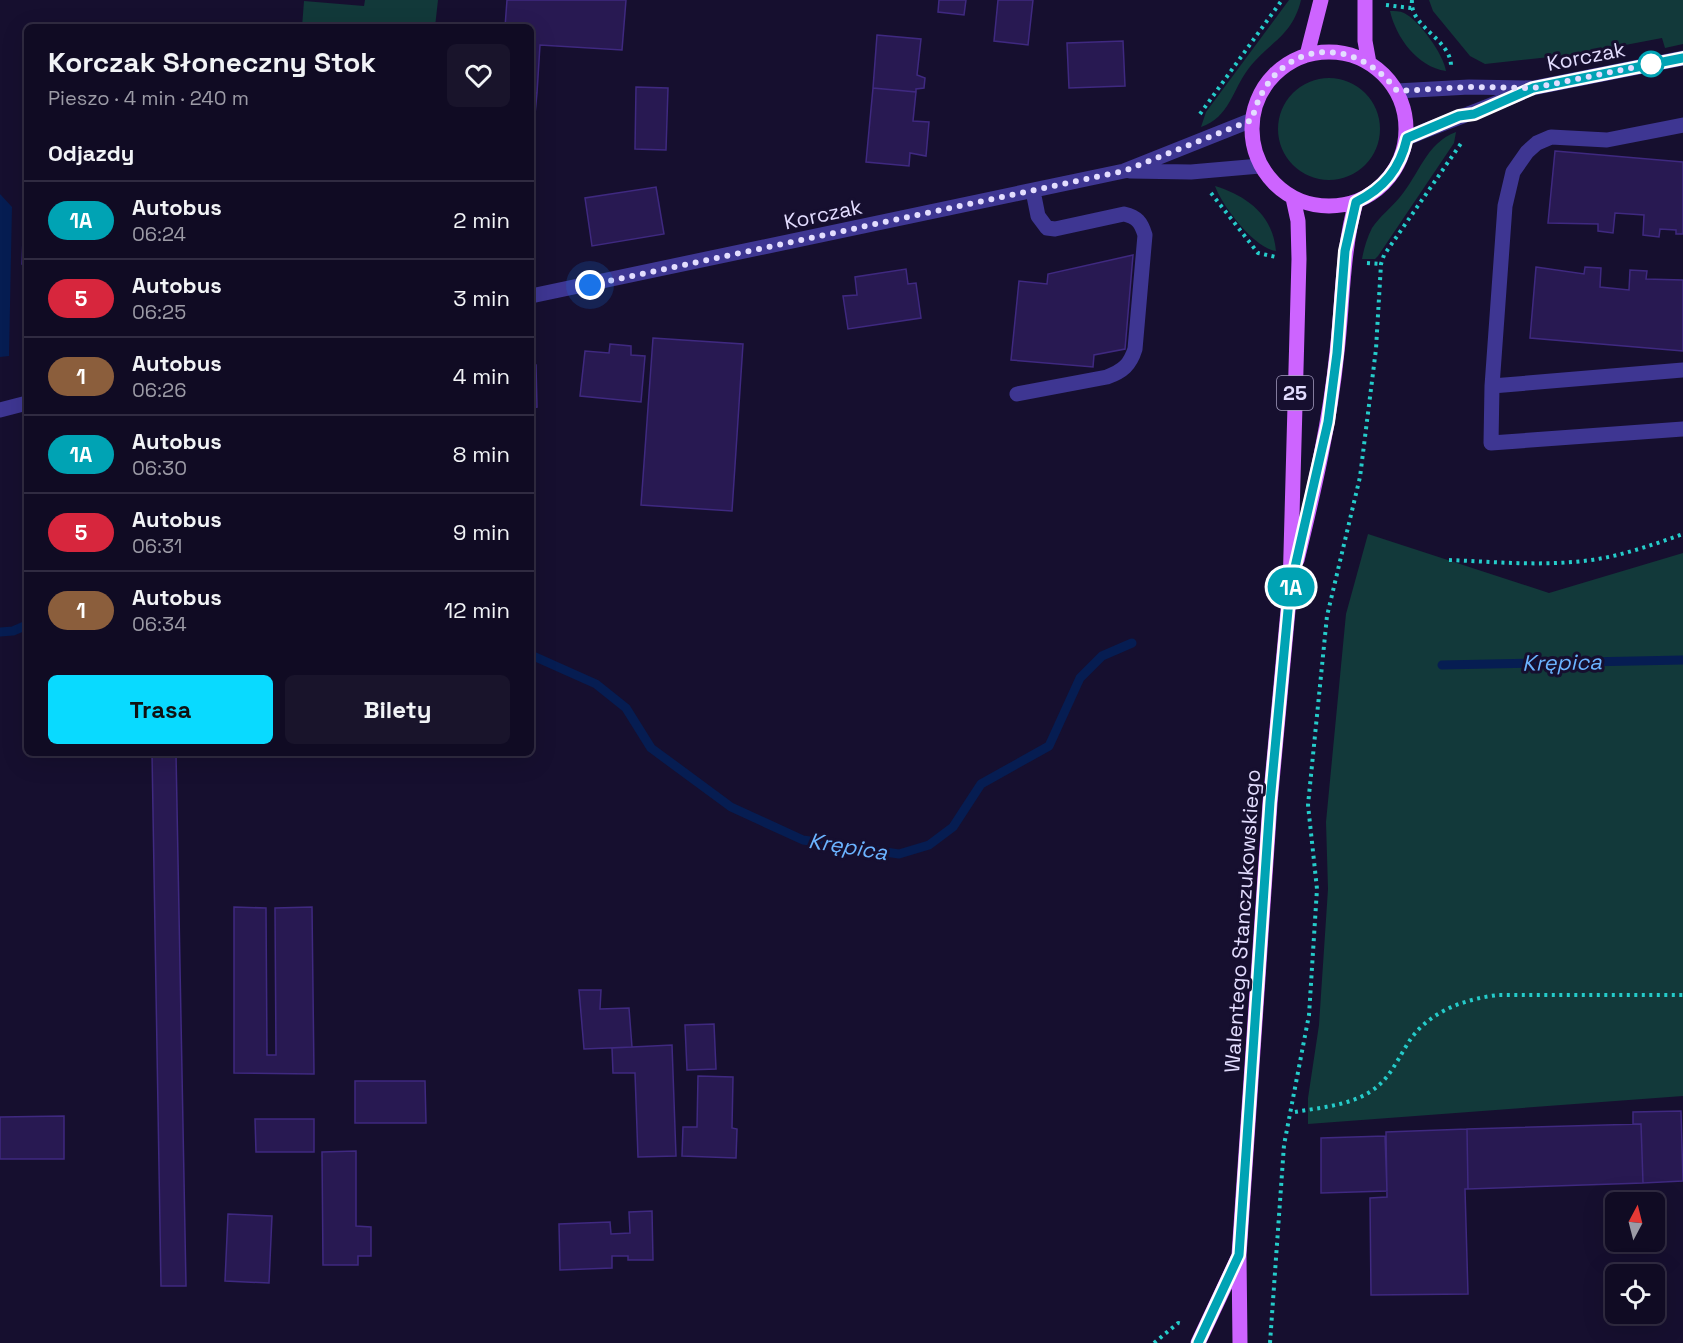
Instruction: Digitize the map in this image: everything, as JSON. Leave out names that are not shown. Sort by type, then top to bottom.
[{"type":"main road","points":[[1308,55],[1321,0]]},
{"type":"main road","points":[[1365,0],[1365,41],[1369,63]]},
{"type":"main road","points":[[1328,51],[1350,54],[1369,63],[1385,75],[1404,105],[1407,138],[1403,154],[1390,177],[1371,195],[1356,202],[1335,207],[1313,205],[1293,198],[1269,179],[1260,166],[1251,136],[1256,102],[1276,72],[1308,55],[1328,51]]},
{"type":"main road","name":"Walentego Stanczukowskiego","points":[[1239,1255],[1270,802],[1290,589],[1299,259],[1298,221],[1293,198]]},
{"type":"main road","name":"Walentego Stanczukowskiego","points":[[1290,589],[1328,422],[1337,353],[1345,251],[1356,202]]},
{"type":"main road","name":"25","points":[[1198,1343],[1239,1255]]},
{"type":"main road","name":"25","points":[[1239,1255],[1240,1343]]},
{"type":"street","name":"Korczak","points":[[1533,88],[1683,58]]},
{"type":"street","points":[[1397,91],[1469,87],[1533,88]]},
{"type":"street","points":[[1407,138],[1459,116],[1474,114],[1533,88]]},
{"type":"street","name":"Korczak","points":[[534,295],[1124,171],[1252,120]]},
{"type":"street","points":[[1683,125],[1607,140],[1551,137],[1537,143],[1527,152],[1513,172],[1507,196],[1492,386],[1491,443],[1683,429]]},
{"type":"street","name":"Korczak","points":[[1124,171],[1191,172],[1260,166]]},
{"type":"street","points":[[1017,394],[1107,377],[1120,372],[1131,362],[1135,349],[1144,246],[1142,224],[1134,216],[1124,214],[1055,229],[1047,228],[1038,216],[1034,191]]},
{"type":"street","points":[[1492,386],[1683,370]]},
{"type":"street","points":[[0,410],[24,404]]},
{"type":"path","points":[[1412,0],[1411,8],[1415,16],[1447,51],[1454,89]]},
{"type":"path","points":[[1270,1343],[1284,1145],[1309,1015],[1317,889],[1308,805],[1327,616],[1359,477],[1376,349],[1384,255],[1462,142],[1459,116]]},
{"type":"path","points":[[1449,560],[1547,563],[1598,559],[1641,549],[1683,534]]},
{"type":"path","points":[[1295,1112],[1352,1101],[1376,1088],[1386,1077],[1412,1037],[1442,1011],[1473,998],[1498,995],[1683,996]]},
{"type":"green space","points":[[365,0],[438,0],[435,24],[302,24],[304,1],[364,6]]},
{"type":"green space","points":[[1289,0],[1301,0],[1292,23],[1249,68],[1230,102],[1218,117],[1201,127],[1206,112]]},
{"type":"green space","points":[[1429,0],[1683,0],[1683,44],[1665,48],[1662,38],[1578,54],[1485,64],[1470,56],[1433,11]]},
{"type":"green space","points":[[1390,11],[1404,13],[1417,23],[1436,47],[1446,71],[1426,64],[1409,49],[1397,31]]},
{"type":"green space","points":[[1329,78],[1348,82],[1365,93],[1376,110],[1380,129],[1376,148],[1365,165],[1348,176],[1329,180],[1310,176],[1293,165],[1282,148],[1278,129],[1282,110],[1293,93],[1310,82]]},
{"type":"green space","points":[[1456,132],[1454,143],[1378,256],[1375,259],[1362,259],[1372,228],[1397,201],[1437,144]]},
{"type":"green space","points":[[1215,186],[1248,201],[1264,217],[1274,238],[1276,251],[1249,235],[1232,215]]},
{"type":"green space","points":[[1368,534],[1549,593],[1683,553],[1683,1096],[1308,1124],[1308,1098],[1319,1025],[1328,889],[1326,822],[1346,614]]},
{"type":"water","points":[[0,194],[12,207],[9,356],[0,357]]},
{"type":"building","points":[[507,0],[626,0],[622,50],[540,45],[537,93],[534,93],[534,24],[505,24]]},
{"type":"building","points":[[939,0],[966,0],[964,15],[938,12]]},
{"type":"building","points":[[998,0],[1033,0],[1028,45],[994,41]]},
{"type":"building","points":[[877,35],[921,39],[917,75],[925,78],[924,88],[916,89],[916,92],[873,88]]},
{"type":"building","points":[[1123,41],[1125,86],[1069,88],[1067,43]]},
{"type":"building","points":[[636,87],[668,88],[666,150],[635,149]]},
{"type":"building","points":[[873,88],[916,92],[913,121],[929,122],[926,156],[910,153],[909,166],[866,162]]},
{"type":"building","points":[[534,93],[537,93],[534,124]]},
{"type":"building","points":[[1555,151],[1683,162],[1683,234],[1676,234],[1676,230],[1660,229],[1659,237],[1643,235],[1644,215],[1615,213],[1613,233],[1598,231],[1598,224],[1548,223]]},
{"type":"building","points":[[656,187],[664,234],[592,246],[585,198]]},
{"type":"building","points":[[24,214],[24,264],[22,264]]},
{"type":"building","points":[[1133,255],[1125,349],[1094,355],[1093,367],[1011,360],[1019,281],[1047,284],[1048,274]]},
{"type":"building","points":[[1536,267],[1584,274],[1585,267],[1601,268],[1600,287],[1629,290],[1630,270],[1647,271],[1646,279],[1683,280],[1683,351],[1530,338]]},
{"type":"building","points":[[906,269],[908,284],[916,283],[921,318],[848,329],[843,296],[857,295],[855,277]]},
{"type":"building","points":[[653,338],[743,344],[732,511],[641,505]]},
{"type":"building","points":[[610,344],[631,346],[631,355],[645,356],[641,402],[580,396],[585,351],[609,353]]},
{"type":"building","points":[[534,365],[536,365],[537,407],[534,408]]},
{"type":"building","points":[[152,756],[176,756],[186,1286],[161,1286]]},
{"type":"building","points":[[234,907],[266,908],[267,1055],[276,1055],[275,908],[312,907],[314,1074],[234,1073]]},
{"type":"building","points":[[579,990],[601,990],[600,1009],[629,1008],[632,1047],[584,1049]]},
{"type":"building","points":[[714,1024],[716,1069],[687,1070],[685,1025]]},
{"type":"building","points":[[672,1045],[676,1156],[638,1157],[635,1073],[613,1073],[612,1048]]},
{"type":"building","points":[[698,1076],[733,1077],[732,1128],[737,1129],[736,1158],[682,1156],[683,1127],[697,1127]]},
{"type":"building","points":[[355,1081],[425,1081],[426,1123],[355,1123]]},
{"type":"building","points":[[1681,1111],[1683,1181],[1643,1183],[1641,1124],[1633,1124],[1633,1112]]},
{"type":"building","points":[[64,1116],[64,1159],[0,1159],[0,1117]]},
{"type":"building","points":[[255,1119],[314,1119],[314,1152],[256,1152]]},
{"type":"building","points":[[1641,1124],[1643,1183],[1468,1189],[1467,1129]]},
{"type":"building","points":[[1467,1129],[1468,1189],[1465,1189],[1468,1294],[1371,1295],[1370,1198],[1387,1197],[1386,1132]]},
{"type":"building","points":[[1385,1136],[1387,1191],[1321,1193],[1321,1138]]},
{"type":"building","points":[[356,1151],[356,1226],[371,1227],[371,1256],[358,1256],[358,1265],[323,1265],[322,1152]]},
{"type":"building","points":[[652,1211],[653,1260],[628,1260],[628,1256],[612,1256],[612,1268],[560,1270],[559,1224],[610,1222],[611,1234],[630,1233],[629,1212]]},
{"type":"building","points":[[228,1214],[272,1216],[269,1283],[225,1281]]},
{"type":"waterway","name":"Krępica","points":[[0,632],[13,631],[24,626]]},
{"type":"waterway","name":"Krępica","points":[[534,656],[596,684],[626,708],[651,748],[731,807],[803,840],[899,854],[929,845],[953,827],[981,784],[1049,746],[1080,678],[1102,656],[1132,643]]},
{"type":"waterway","name":"Krępica","points":[[1442,665],[1683,660]]},
{"type":"bus line","name":"1A","points":[[1198,1343],[1239,1255],[1270,802],[1290,589],[1328,422],[1337,353],[1343,262],[1348,229],[1356,202],[1371,195],[1385,184],[1403,154],[1407,138],[1459,116],[1474,114],[1533,88],[1683,58]]},
{"type":"route","points":[[590,285],[1124,171],[1184,145],[1252,120],[1256,102],[1264,86],[1276,72],[1308,55],[1328,51],[1350,54],[1369,63],[1385,75],[1397,91],[1469,87],[1533,88],[1651,64]]}]
